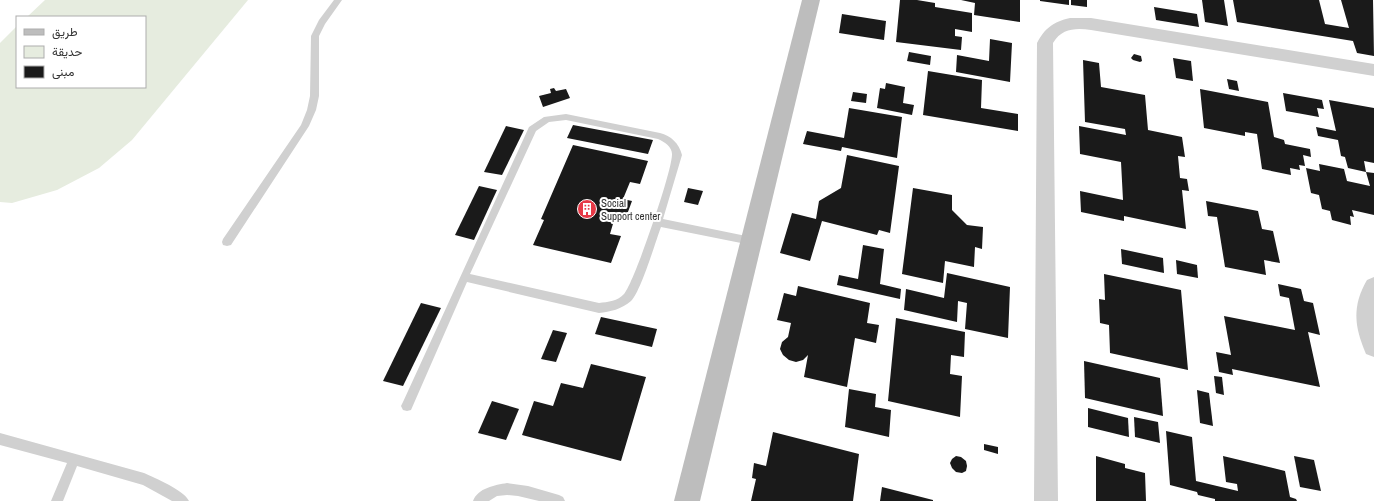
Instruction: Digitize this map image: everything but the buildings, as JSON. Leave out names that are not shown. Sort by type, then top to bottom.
[{"type":"street","points":[[687,501],[811,0]]},
{"type":"street","points":[[1046,501],[1045,43],[1049,35],[1056,29],[1066,25],[1078,23],[1091,24],[1374,70]]},
{"type":"street","points":[[1374,286],[1367,298],[1366,313],[1374,347]]},
{"type":"lane","points":[[227,242],[304,126],[310,114],[316,92],[315,35],[338,0]]},
{"type":"lane","points":[[407,406],[464,277],[532,129],[543,120],[566,117],[660,136],[671,143],[675,148],[677,160],[657,222],[633,290],[623,302],[616,305],[599,308],[464,277]]},
{"type":"lane","points":[[657,222],[751,241]]},
{"type":"lane","points":[[0,439],[144,479],[161,487],[183,501]]},
{"type":"lane","points":[[57,501],[74,460]]},
{"type":"lane","points":[[479,501],[489,493],[508,488],[558,501]]},
{"type":"green space","points":[[45,0],[248,0],[132,140],[99,168],[57,190],[12,203],[0,202],[0,43],[16,27],[16,88],[146,88],[146,16],[28,16]]},
{"type":"place","name":"Social Support center","points":[[587,209]]}]
